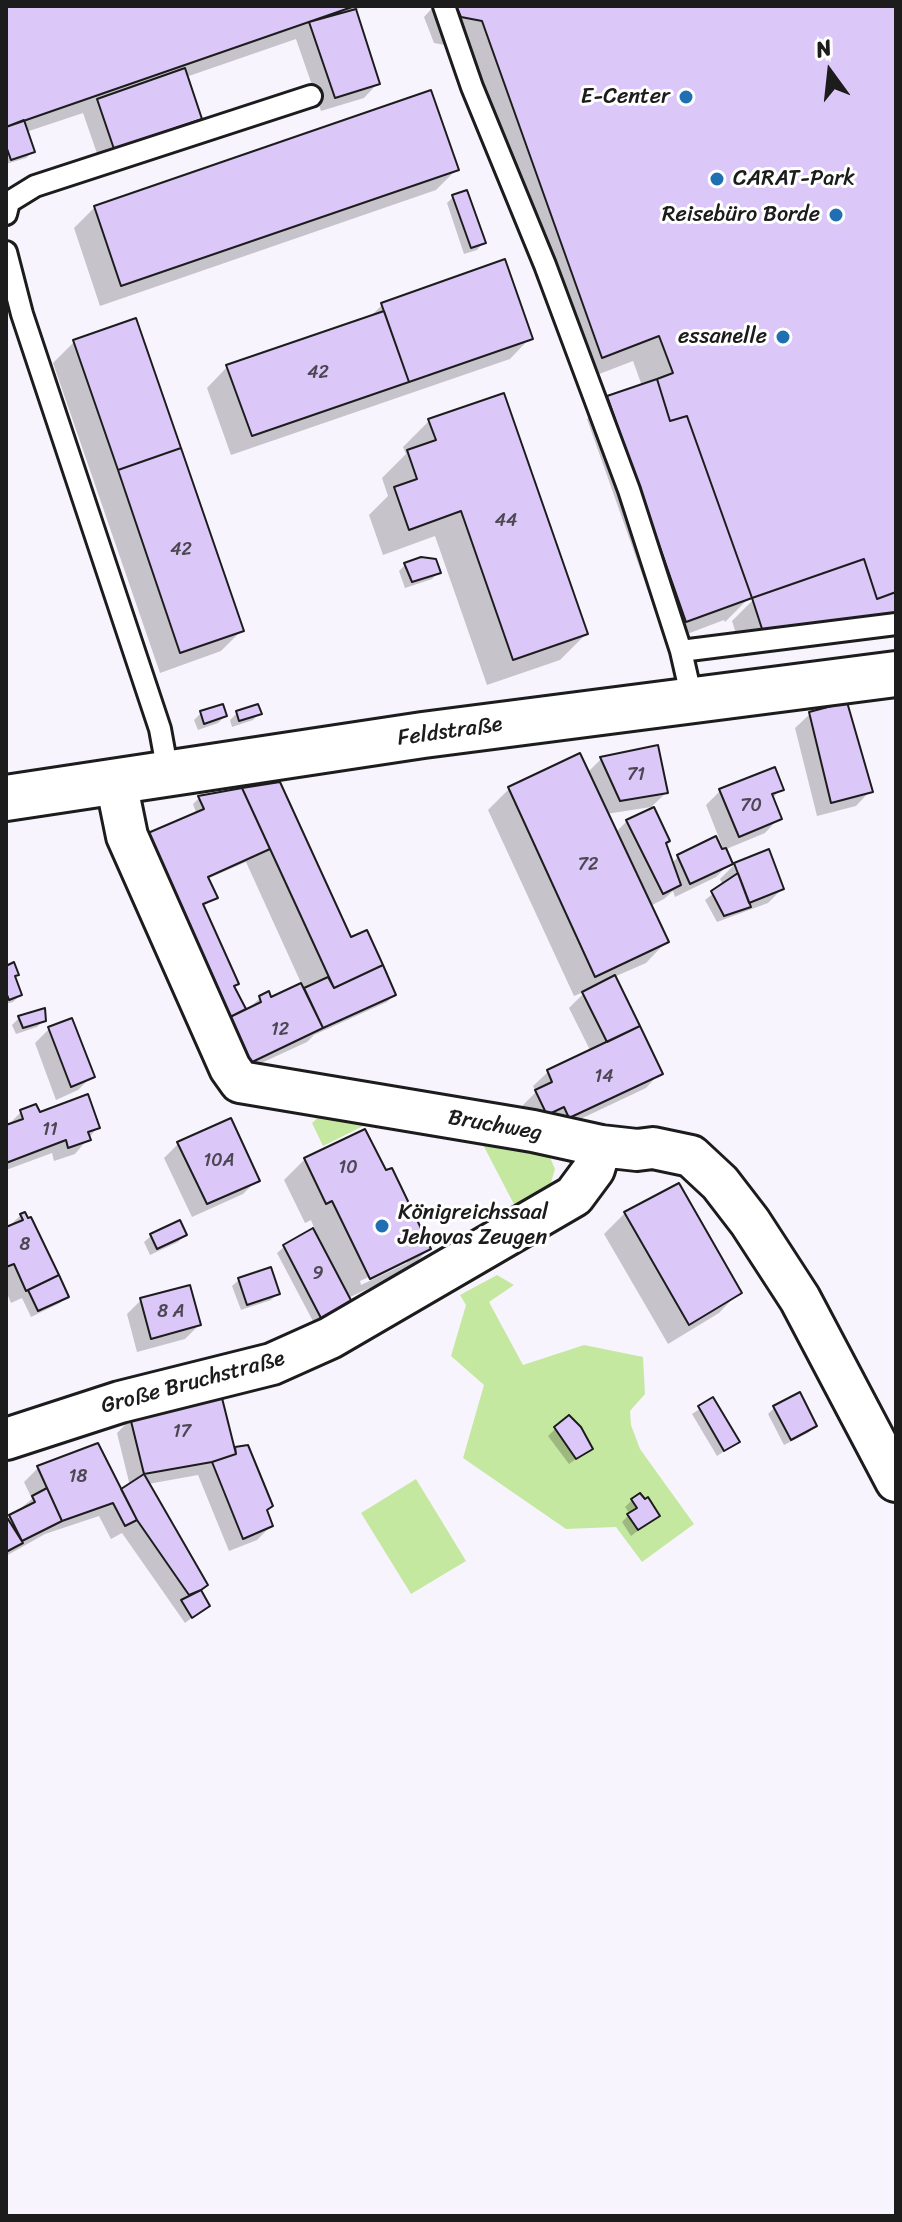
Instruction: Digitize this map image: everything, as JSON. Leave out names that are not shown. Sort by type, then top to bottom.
[{"type":"street","name":"Feldstraße","points":[[6,798],[423,735],[896,674]]},
{"type":"street","name":"Bruchweg","points":[[116,782],[127,836],[230,1068],[240,1082],[533,1131],[601,1146],[637,1150],[653,1148],[691,1156],[720,1183],[750,1222],[800,1299],[896,1481]]},
{"type":"street","name":"Große Bruchstraße","points":[[6,1439],[120,1402],[272,1364],[330,1338],[574,1196],[594,1169],[601,1146]]},
{"type":"lane","points":[[444,6],[472,87],[545,265],[629,490],[681,651],[692,699]]},
{"type":"lane","points":[[6,214],[9,202],[35,186],[311,96]]},
{"type":"lane","points":[[6,252],[22,314],[160,729],[168,773]]},
{"type":"lane","points":[[681,651],[896,624]]},
{"type":"green space","points":[[322,1114],[373,1121],[323,1146],[312,1123]]},
{"type":"green space","points":[[480,1139],[549,1155],[555,1169],[540,1204],[519,1214]]},
{"type":"green space","points":[[497,1275],[514,1285],[489,1302],[523,1365],[584,1345],[643,1357],[645,1394],[630,1411],[631,1425],[640,1449],[694,1524],[642,1562],[616,1527],[566,1529],[463,1458],[484,1385],[451,1356],[466,1305],[460,1295]]},
{"type":"green space","points":[[416,1479],[466,1561],[411,1594],[361,1513]]},
{"type":"building","points":[[6,6],[355,6],[6,127]]},
{"type":"building","name":"CARAT-Park","points":[[456,6],[896,6],[896,592],[877,599],[864,559],[752,598],[687,416],[670,421],[657,379],[673,373],[659,336],[602,358],[482,21],[461,17]]},
{"type":"building","points":[[356,9],[380,84],[335,98],[309,22]]},
{"type":"building","points":[[185,68],[202,119],[114,149],[97,99]]},
{"type":"building","points":[[431,90],[459,170],[121,286],[94,206]]},
{"type":"building","points":[[24,120],[35,152],[11,160],[6,146],[6,127]]},
{"type":"building","points":[[467,190],[486,243],[471,248],[452,195]]},
{"type":"building","points":[[505,259],[533,339],[409,382],[381,303]]},
{"type":"building","points":[[384,311],[409,382],[252,436],[226,365]]},
{"type":"building","points":[[136,318],[181,448],[118,470],[73,340]]},
{"type":"building","points":[[657,379],[670,421],[687,416],[752,598],[686,622],[607,396]]},
{"type":"building","points":[[504,393],[588,634],[513,660],[461,511],[409,530],[394,487],[417,479],[407,450],[436,440],[428,419]]},
{"type":"building","points":[[181,448],[244,631],[180,653],[118,470]]},
{"type":"building","points":[[421,557],[436,559],[441,573],[412,582],[404,563]]},
{"type":"building","points":[[864,559],[877,599],[896,592],[896,616],[764,635],[752,598]]},
{"type":"building","points":[[847,702],[873,792],[831,803],[809,712]]},
{"type":"building","points":[[223,704],[227,716],[204,724],[200,711]]},
{"type":"building","points":[[258,704],[262,714],[239,721],[236,711]]},
{"type":"building","points":[[658,745],[668,793],[620,801],[600,757]]},
{"type":"building","points":[[580,753],[669,942],[595,977],[508,787]]},
{"type":"building","points":[[775,767],[784,790],[772,794],[782,819],[739,837],[719,789]]},
{"type":"building","points":[[280,782],[351,937],[367,930],[383,965],[334,988],[242,788]]},
{"type":"building","points":[[242,788],[270,849],[208,877],[218,898],[203,904],[239,984],[234,986],[246,1009],[226,1019],[141,836],[204,809],[198,796]]},
{"type":"building","points":[[654,807],[670,841],[666,843],[681,885],[663,894],[626,820]]},
{"type":"building","points":[[716,836],[733,864],[690,884],[677,855]]},
{"type":"building","points":[[769,849],[784,889],[749,903],[734,863]]},
{"type":"building","points":[[738,873],[751,907],[724,916],[711,891]]},
{"type":"building","points":[[14,962],[22,995],[9,1000],[6,966]]},
{"type":"building","points":[[383,965],[396,995],[323,1028],[304,988],[328,977],[334,988]]},
{"type":"building","points":[[615,975],[640,1026],[607,1042],[582,992]]},
{"type":"building","points":[[301,983],[323,1028],[248,1064],[226,1019],[261,1002],[259,996],[269,991],[271,997]]},
{"type":"building","points":[[45,1008],[46,1021],[23,1028],[18,1016]]},
{"type":"building","points":[[72,1018],[95,1077],[71,1087],[48,1027]]},
{"type":"building","points":[[640,1026],[663,1074],[569,1118],[564,1107],[547,1115],[535,1090],[552,1082],[547,1070]]},
{"type":"building","points":[[88,1094],[100,1128],[88,1132],[91,1140],[68,1148],[66,1140],[6,1163],[6,1125],[23,1119],[20,1110],[36,1104],[40,1112]]},
{"type":"building","points":[[231,1118],[260,1181],[207,1204],[177,1142]]},
{"type":"building","name":"Königreichssaal Jehovas Zeugen","points":[[365,1129],[386,1170],[392,1168],[431,1249],[370,1279],[332,1201],[326,1204],[304,1158]]},
{"type":"building","points":[[679,1183],[742,1293],[689,1325],[624,1212]]},
{"type":"building","points":[[25,1212],[28,1218],[31,1217],[59,1275],[26,1291],[14,1264],[6,1267],[6,1227],[23,1220],[20,1214]]},
{"type":"building","points":[[180,1220],[187,1235],[157,1249],[150,1234]]},
{"type":"building","points":[[313,1228],[353,1304],[322,1320],[283,1245]]},
{"type":"building","points":[[271,1267],[280,1294],[247,1305],[238,1278]]},
{"type":"building","points":[[59,1275],[69,1297],[38,1311],[28,1290]]},
{"type":"building","points":[[190,1285],[201,1325],[151,1339],[140,1298]]},
{"type":"building","points":[[800,1392],[817,1426],[791,1440],[773,1406]]},
{"type":"building","points":[[221,1394],[236,1454],[212,1462],[144,1474],[130,1417]]},
{"type":"building","points":[[713,1397],[740,1442],[724,1451],[698,1406]]},
{"type":"building","points":[[569,1415],[581,1427],[593,1449],[576,1459],[554,1427]]},
{"type":"building","points":[[98,1443],[137,1520],[125,1526],[113,1503],[62,1521],[37,1466]]},
{"type":"building","points":[[248,1445],[273,1506],[267,1510],[273,1526],[243,1539],[212,1462],[236,1454],[235,1447]]},
{"type":"building","points":[[144,1474],[208,1585],[201,1590],[189,1595],[137,1520],[121,1489]]},
{"type":"building","points":[[47,1488],[62,1521],[22,1541],[9,1515],[35,1502],[32,1496]]},
{"type":"building","points":[[640,1493],[645,1499],[648,1497],[660,1516],[638,1530],[627,1514],[637,1508],[631,1499]]},
{"type":"building","points":[[6,1516],[23,1543],[6,1552]]},
{"type":"building","points":[[201,1590],[210,1606],[192,1618],[181,1600]]},
{"type":"place","name":"E-Center","points":[[686,97]]},
{"type":"place","name":"CARAT-Park","points":[[717,179]]},
{"type":"place","name":"Reisebüro Borde","points":[[836,215]]},
{"type":"place","name":"essanelle","points":[[783,337]]},
{"type":"place","name":"Königreichssaal Jehovas Zeugen","points":[[382,1226]]}]
